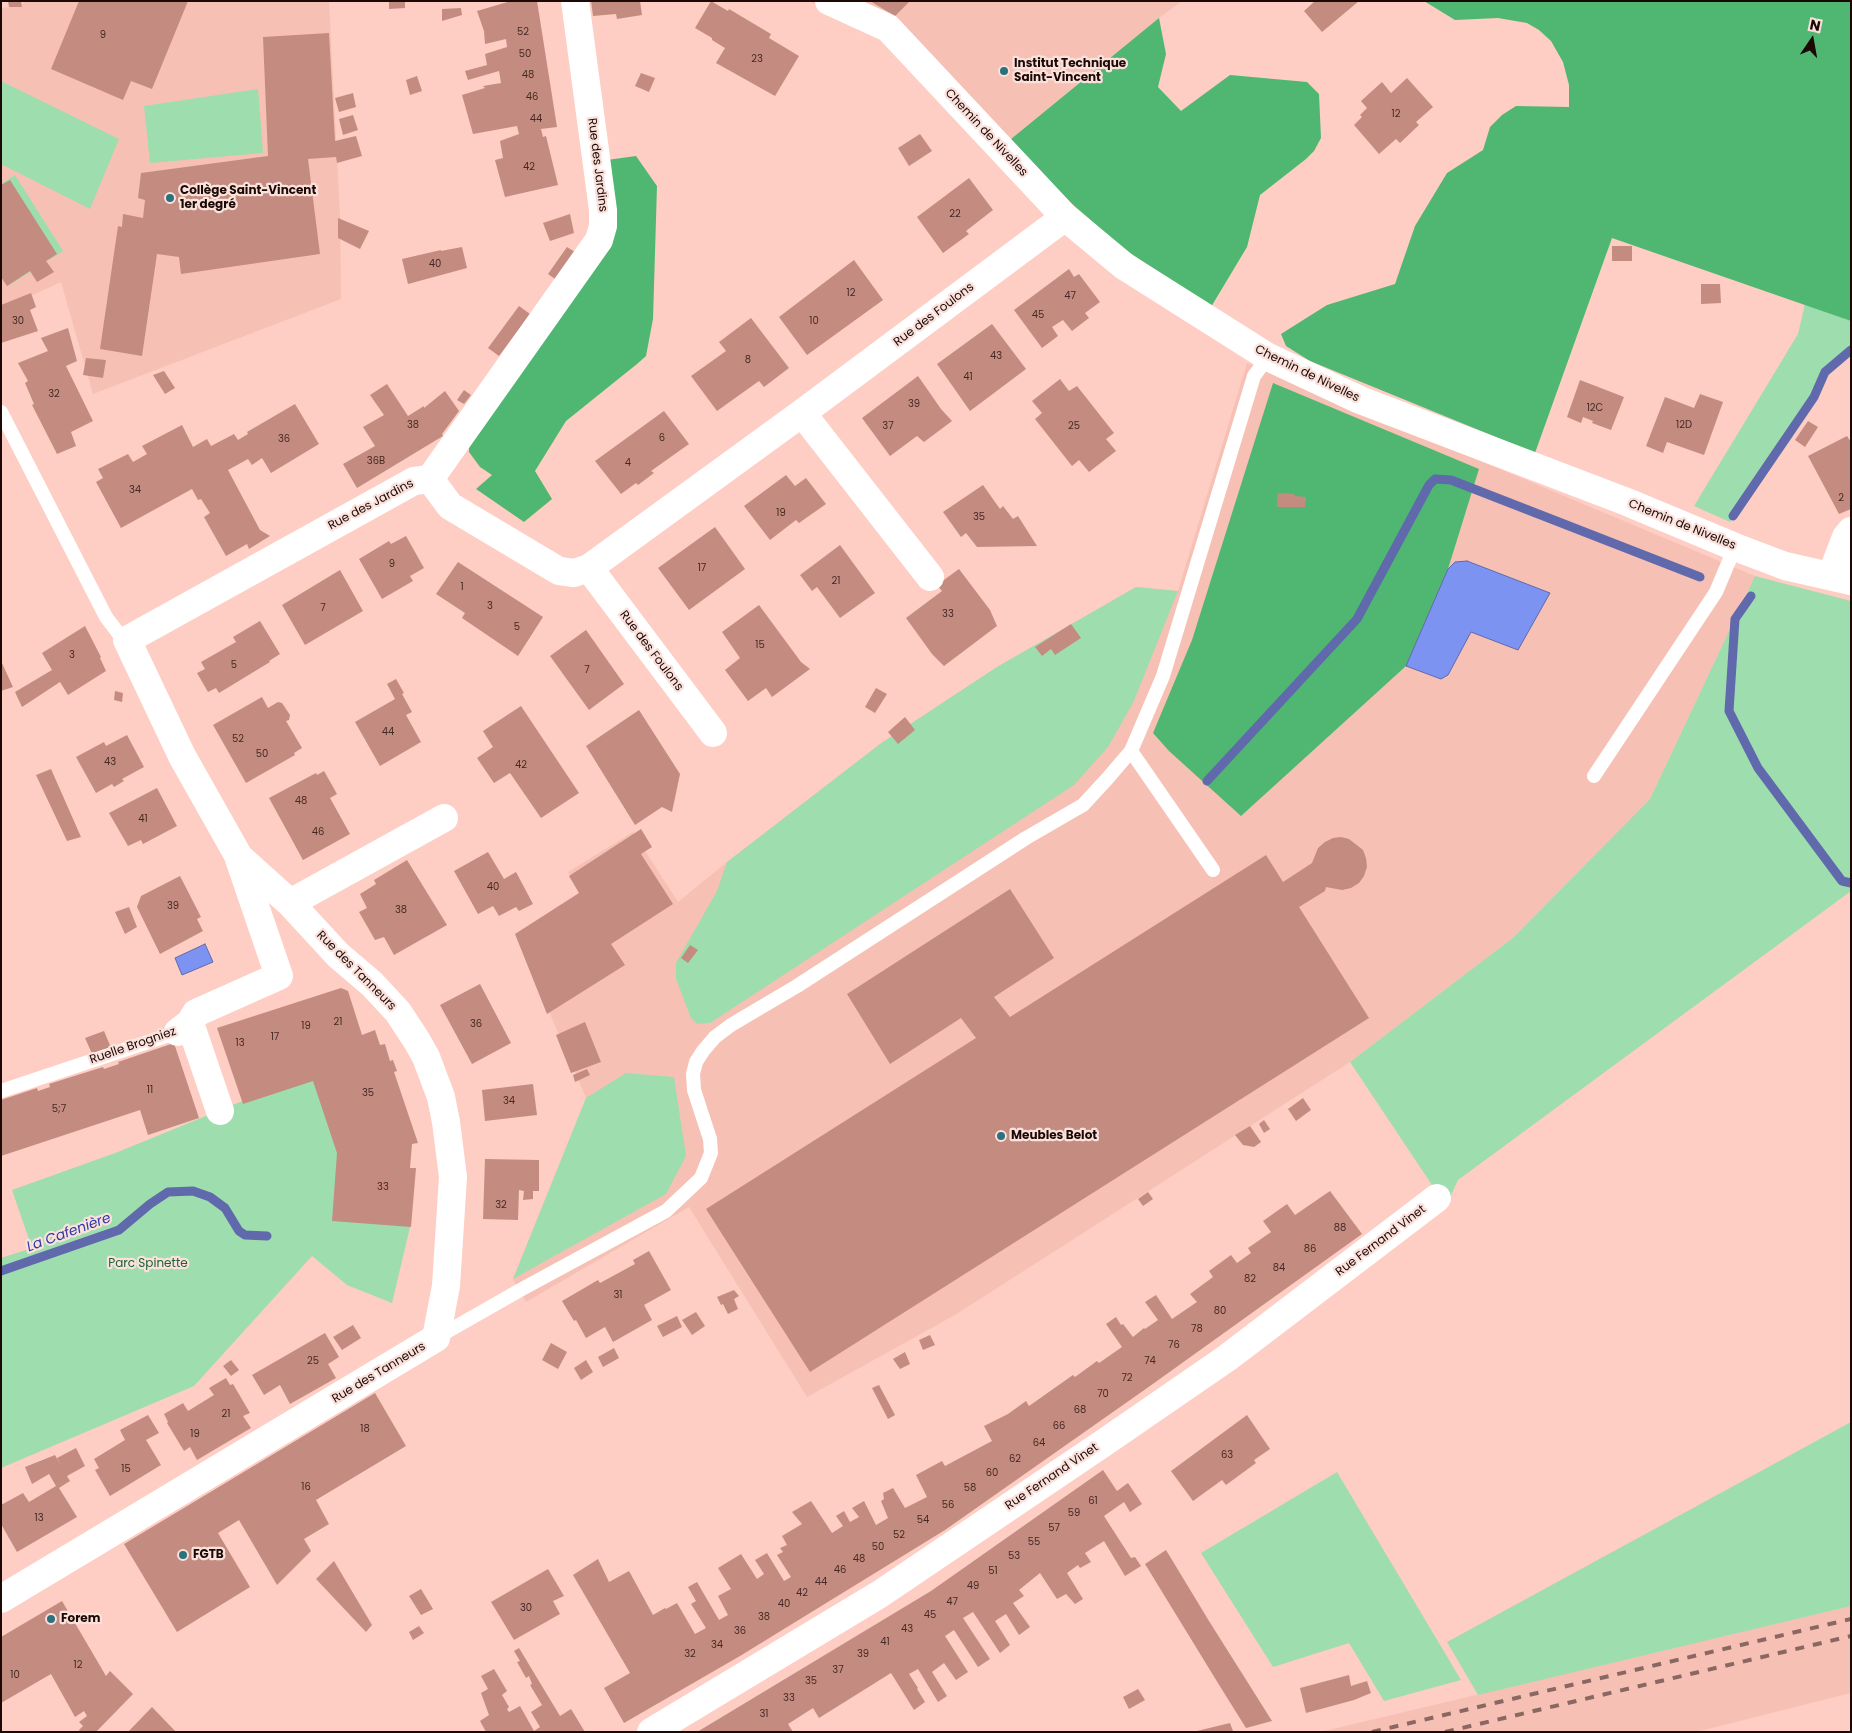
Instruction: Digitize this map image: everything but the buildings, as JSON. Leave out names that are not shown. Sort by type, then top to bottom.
[{"type":"street","name":"Rue des Jardins","points":[[127,640],[414,481],[430,478],[599,240],[604,226],[604,210],[575,1]]},
{"type":"street","name":"Chemin de Nivelles","points":[[830,1],[888,28],[1065,217],[1124,266],[1268,357],[1360,400],[1627,502],[1735,547],[1785,566],[1841,579]]},
{"type":"street","name":"Rue des Foulons","points":[[430,478],[450,506],[559,571],[574,573],[589,568],[802,413],[1065,217]]},
{"type":"street","points":[[802,413],[930,577]]},
{"type":"street","points":[[1841,579],[1846,537],[1851,531]]},
{"type":"street","name":"Rue des Foulons","points":[[589,568],[713,733]]},
{"type":"street","name":"Rue des Tanneurs","points":[[1,1599],[436,1338],[446,1286],[452,1177],[446,1122],[433,1074],[417,1041],[398,1012],[372,984],[338,956],[290,903],[239,857],[182,756],[127,640]]},
{"type":"street","points":[[290,903],[444,818]]},
{"type":"street","name":"Ruelle Brogniez","points":[[184,1028],[196,1013],[279,976],[239,857]]},
{"type":"street","points":[[184,1028],[220,1111]]},
{"type":"street","name":"Rue Fernand Vinet","points":[[651,1732],[880,1594],[1113,1436],[1227,1358],[1436,1198]]},
{"type":"lane","points":[[436,1338],[522,1289],[666,1212],[701,1178],[711,1153],[710,1139],[694,1090],[693,1074],[696,1062],[716,1037],[731,1025],[797,986],[1026,838],[1082,805],[1108,779],[1131,751],[1163,676],[1254,376],[1268,357]]},
{"type":"lane","points":[[1,412],[106,618],[119,634],[127,640]]},
{"type":"lane","points":[[1594,776],[1716,592],[1735,547]]},
{"type":"lane","points":[[1131,751],[1213,870]]},
{"type":"lane","name":"Ruelle Brogniez","points":[[1,1091],[184,1028]]},
{"type":"shaded area","name":"Collège Saint-Vincent 1er degré","points":[[24,1],[329,1],[340,215],[341,299],[93,394],[61,282],[1,310],[1,8],[22,6]]},
{"type":"shaded area","name":"Institut Technique Saint-Vincent","points":[[809,1],[1182,1],[991,155],[883,37]]},
{"type":"shaded area","points":[[1247,363],[1755,576],[1650,799],[1514,937],[1350,1062],[955,1315],[807,1397],[689,1207],[526,1302],[513,1279],[586,1098],[518,939],[583,898],[568,872],[633,832],[678,902],[880,744],[997,667],[1136,587],[1178,591]]},
{"type":"shaded area","points":[[1851,1606],[1851,1693],[1696,1732],[1320,1732]]},
{"type":"green space","points":[[1424,1],[1851,1],[1851,321],[1612,238],[1535,453],[1310,361],[1286,346],[1281,334],[1327,305],[1395,284],[1415,226],[1447,173],[1483,150],[1490,127],[1502,115],[1516,106],[1569,107],[1569,85],[1563,62],[1551,41],[1539,30],[1527,23],[1498,18],[1455,20]]},
{"type":"green space","points":[[1159,18],[1166,54],[1158,87],[1181,111],[1230,75],[1307,82],[1319,94],[1321,138],[1314,151],[1306,159],[1260,195],[1247,247],[1211,307],[1124,249],[1071,203],[1011,139]]},
{"type":"green space","points":[[1,81],[119,139],[90,209],[1,164]]},
{"type":"green space","points":[[258,89],[263,153],[150,163],[144,106]]},
{"type":"green space","points":[[636,156],[657,186],[653,319],[646,356],[566,421],[535,471],[552,499],[524,522],[476,489],[492,475],[480,467],[469,452],[469,442],[602,253],[607,160]]},
{"type":"green space","points":[[15,175],[63,251],[8,286],[1,275],[1,184]]},
{"type":"green space","points":[[1805,304],[1851,321],[1851,350],[1825,372],[1814,397],[1730,522],[1694,506],[1798,334]]},
{"type":"green space","points":[[1273,383],[1479,469],[1448,569],[1406,666],[1241,816],[1169,751],[1153,733],[1192,640]]},
{"type":"green space","points":[[1755,576],[1851,601],[1851,891],[1458,1180],[1446,1206],[1350,1062],[1514,937],[1650,799]]},
{"type":"green space","points":[[1136,587],[1178,591],[1133,703],[1108,747],[1074,785],[710,1023],[697,1024],[691,1018],[676,979],[676,963],[717,891],[727,862],[880,744],[997,667]]},
{"type":"green space","points":[[626,1073],[674,1077],[686,1156],[666,1194],[513,1279],[586,1098]]},
{"type":"green space","name":"Parc Spinette","points":[[317,1075],[411,1223],[392,1303],[347,1285],[312,1256],[194,1386],[1,1468],[1,1258],[32,1248],[12,1190],[118,1152],[245,1100]]},
{"type":"green space","points":[[1851,1422],[1851,1606],[1478,1695],[1447,1642]]},
{"type":"green space","points":[[1337,1472],[1461,1680],[1384,1701],[1349,1643],[1273,1667],[1201,1553]]},
{"type":"water","points":[[1467,561],[1550,593],[1518,650],[1471,632],[1448,675],[1441,679],[1406,666],[1448,569],[1455,562]]},
{"type":"water","points":[[205,944],[213,962],[182,975],[175,958]]},
{"type":"waterway","points":[[1733,516],[1814,397],[1825,372],[1851,350]]},
{"type":"waterway","points":[[1207,781],[1357,619],[1429,485],[1435,479],[1451,480],[1700,577]]},
{"type":"waterway","points":[[1751,596],[1735,619],[1729,711],[1758,768],[1842,881],[1851,883]]},
{"type":"waterway","name":"La Cafenière","points":[[1,1271],[119,1230],[150,1204],[168,1192],[193,1191],[210,1197],[225,1208],[239,1231],[245,1235],[267,1236]]},
{"type":"railway","points":[[1372,1732],[1851,1619]]},
{"type":"railway","points":[[1445,1732],[1851,1636]]},
{"type":"place","name":"Institut Technique Saint-Vincent","points":[[1004,71]]},
{"type":"place","name":"Collège Saint-Vincent 1er degré","points":[[170,198]]},
{"type":"place","name":"Meubles Belot","points":[[1001,1136]]},
{"type":"place","name":"FGTB","points":[[183,1555]]},
{"type":"place","name":"Forem","points":[[51,1619]]}]
